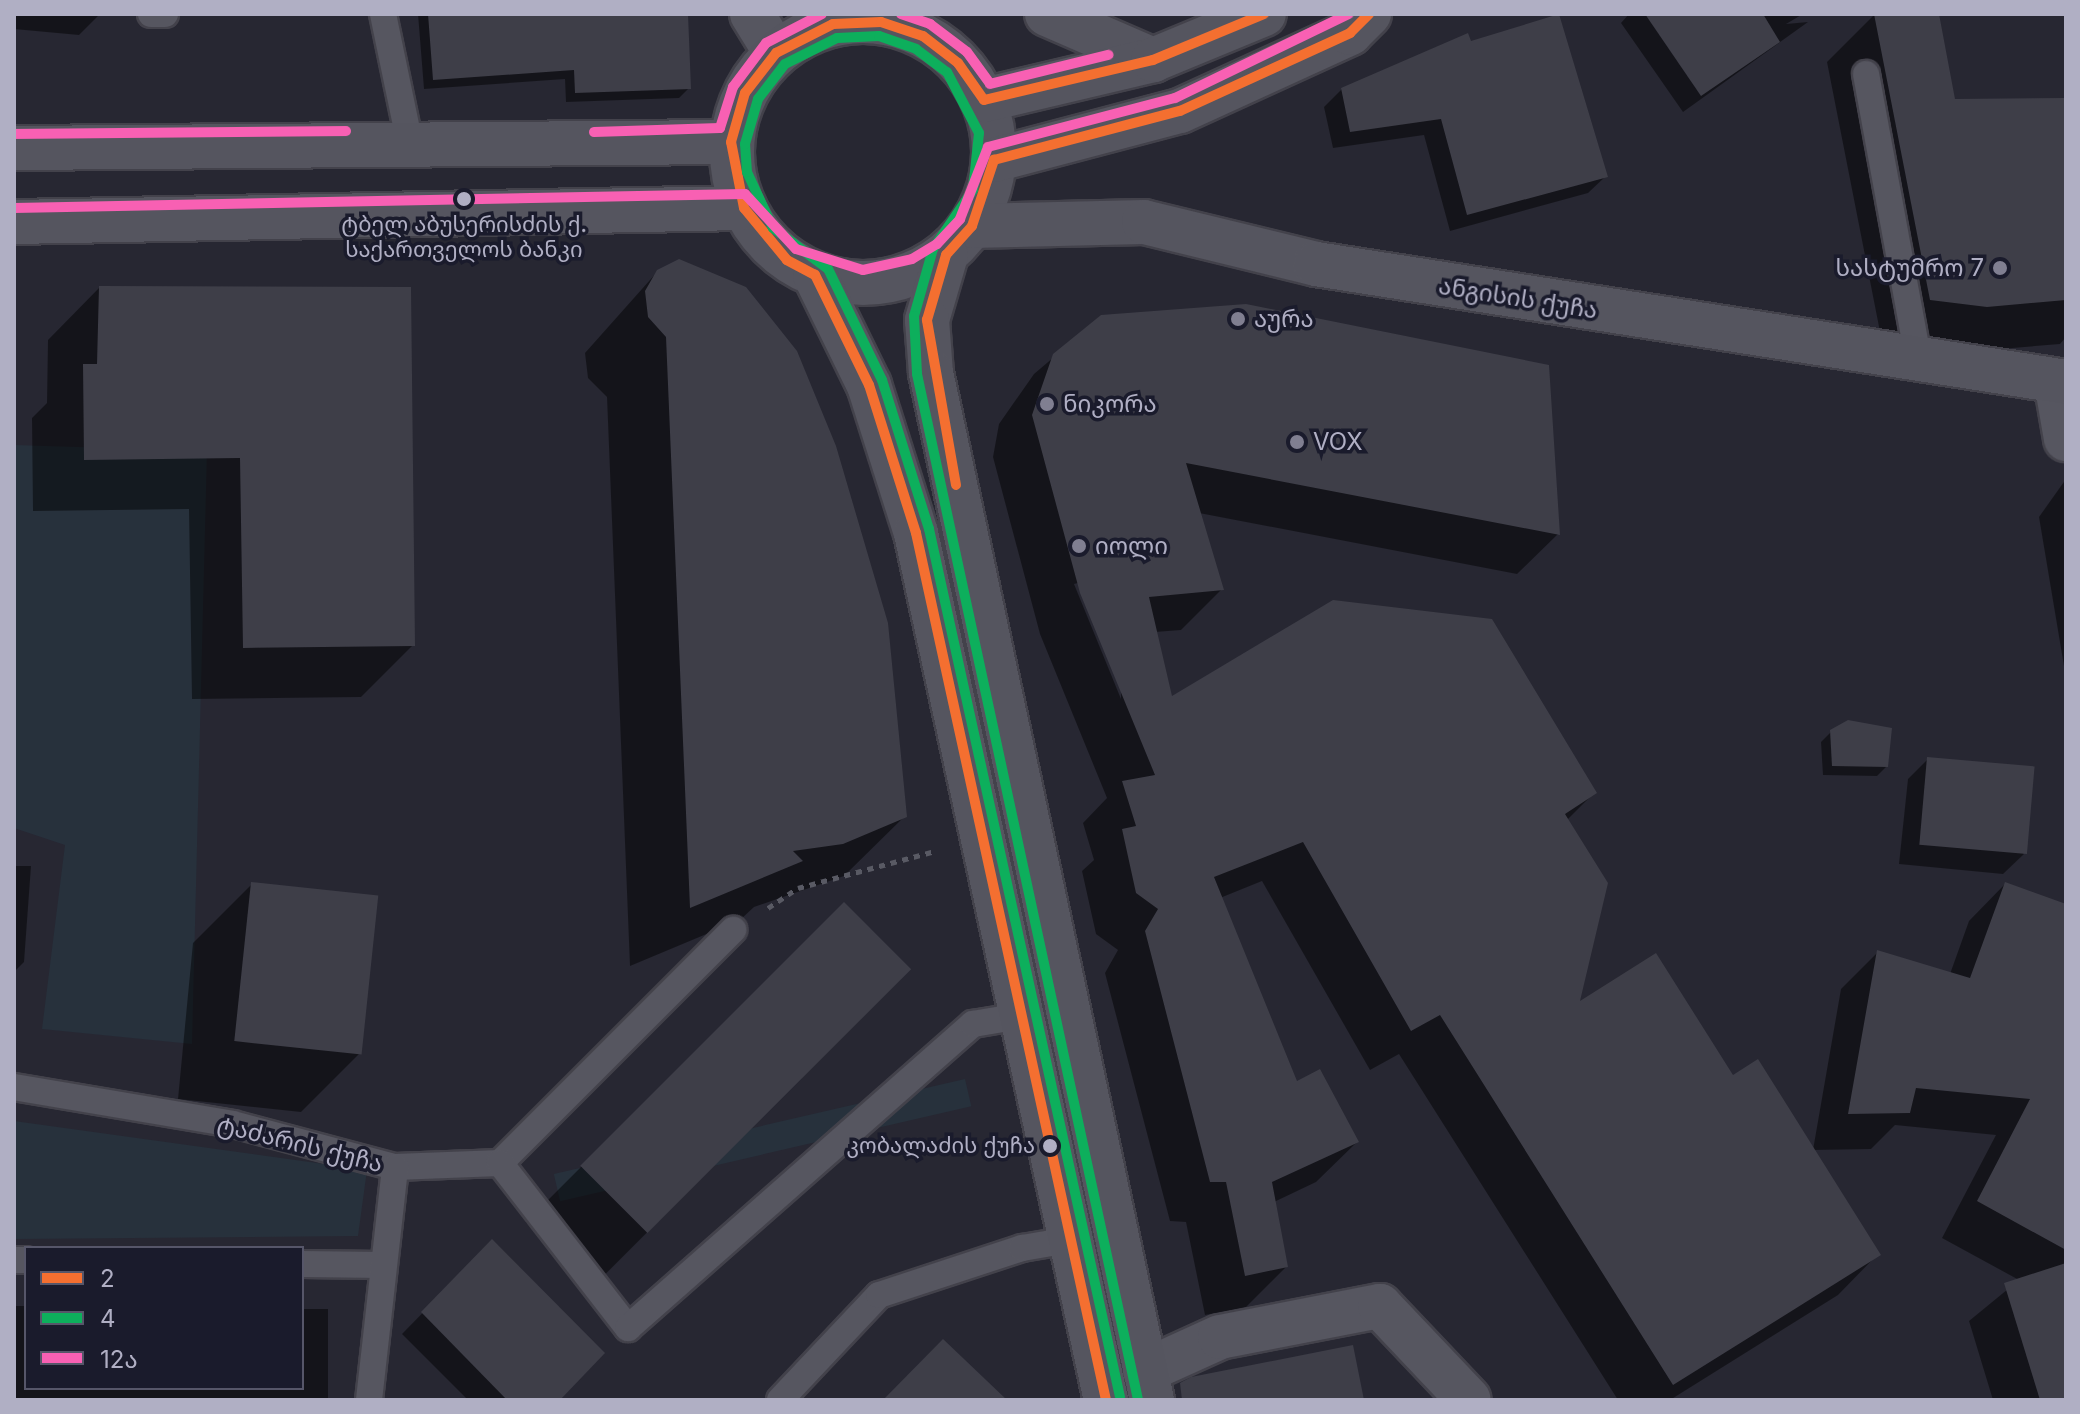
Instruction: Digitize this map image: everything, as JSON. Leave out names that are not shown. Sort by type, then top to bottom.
[{"type":"street","points":[[752,14],[776,53]]},
{"type":"street","points":[[1047,14],[1153,60]]},
{"type":"street","points":[[984,100],[1153,60],[1264,14]]},
{"type":"street","points":[[994,160],[1180,111],[1350,33],[1369,14]]},
{"type":"street","points":[[959,240],[917,272],[863,284],[815,275],[787,260],[744,208],[731,142],[745,93],[776,53],[833,24],[882,18],[923,36],[958,63],[984,100],[994,160],[927,320],[931,373],[1149,1385],[1220,1337],[1380,1306],[1469,1400]]},
{"type":"street","points":[[14,148],[731,142]]},
{"type":"street","points":[[14,222],[744,208]]},
{"type":"street","name":"ანგისის ქუჩა","points":[[959,240],[1144,222],[1316,264],[1919,364],[2061,382]]},
{"type":"street","points":[[815,275],[869,385],[916,533],[1106,1400]]},
{"type":"street","points":[[2061,382],[2066,439]]},
{"type":"lane","points":[[151,14],[165,14]]},
{"type":"lane","points":[[383,14],[410,144]]},
{"type":"lane","points":[[1866,74],[1919,364]]},
{"type":"lane","points":[[733,930],[500,1163],[628,1328],[973,1024],[1021,1016]]},
{"type":"lane","name":"ტაძარის ქუჩა","points":[[14,1087],[233,1124],[395,1167],[500,1163]]},
{"type":"lane","points":[[369,1400],[395,1167]]},
{"type":"lane","points":[[780,1400],[879,1295],[1022,1248],[1069,1240]]},
{"type":"lane","points":[[304,1264],[382,1265]]},
{"type":"path","points":[[733,930],[798,888],[937,851]]},
{"type":"shaded area","points":[[14,445],[207,451],[192,1044],[42,1029],[65,845],[14,828]]},
{"type":"shaded area","points":[[965,1079],[971,1106],[560,1201],[554,1174]]},
{"type":"shaded area","points":[[14,1121],[367,1170],[358,1236],[14,1239]]},
{"type":"building","points":[[428,14],[688,14],[691,89],[575,93],[574,70],[433,80]]},
{"type":"building","points":[[1559,14],[1608,177],[1467,215],[1441,119],[1350,132],[1341,88],[1468,33],[1471,41]]},
{"type":"building","points":[[1645,14],[1763,14],[1780,42],[1701,96]]},
{"type":"building","points":[[1874,14],[1939,14],[1955,99],[2066,98],[2066,300],[1987,307],[1930,300]]},
{"type":"building","points":[[679,259],[746,287],[797,351],[836,446],[888,623],[907,817],[843,844],[793,851],[803,861],[690,908],[666,337],[648,317],[645,291],[657,270]]},
{"type":"building","points":[[99,286],[411,287],[415,646],[243,648],[240,458],[84,460],[83,364],[97,364]]},
{"type":"building","points":[[1246,304],[1549,365],[1560,535],[1186,463],[1224,590],[1149,597],[1172,696],[1333,600],[1492,619],[1597,793],[1565,814],[1608,883],[1580,1001],[1656,953],[1733,1075],[1758,1059],[1881,1255],[1673,1385],[1440,1015],[1411,1031],[1303,842],[1214,877],[1297,1081],[1320,1069],[1359,1142],[1272,1182],[1288,1267],[1245,1276],[1226,1182],[1210,1182],[1145,931],[1158,909],[1136,893],[1122,829],[1136,826],[1122,781],[1155,775],[1080,593],[1032,415],[1053,354],[1101,315]]},
{"type":"building","points":[[1848,720],[1892,728],[1888,767],[1832,766],[1830,730]]},
{"type":"building","points":[[1927,757],[2035,766],[2027,854],[1919,845]]},
{"type":"building","points":[[251,882],[378,895],[362,1055],[234,1041]]},
{"type":"building","points":[[2005,882],[2066,904],[2066,1250],[1977,1201],[2030,1099],[1916,1088],[1910,1113],[1848,1114],[1877,950],[1970,978]]},
{"type":"building","points":[[844,902],[911,969],[647,1233],[580,1166]]},
{"type":"building","points":[[492,1239],[605,1353],[560,1400],[507,1400],[421,1312]]},
{"type":"building","points":[[2066,1263],[2066,1400],[2040,1400],[2004,1283]]},
{"type":"building","points":[[943,1339],[1007,1400],[883,1400]]},
{"type":"building","points":[[1353,1345],[1364,1400],[1182,1400],[1180,1383],[1191,1377]]},
{"type":"transit line","name":"12ა","points":[[594,132],[720,128],[733,87],[766,43],[822,14]]},
{"type":"transit line","name":"12ა","points":[[901,14],[930,24],[967,52],[990,84],[1108,55]]},
{"type":"transit line","name":"2","points":[[1106,1400],[916,533],[869,385],[815,275],[787,260],[744,208],[731,142],[745,93],[776,53],[833,24],[881,22],[923,36],[958,63],[984,100],[1153,60],[1264,14]]},
{"type":"transit line","name":"12ა","points":[[14,208],[745,194],[796,249],[863,270],[912,259],[937,244],[960,219],[988,147],[1175,98],[1349,14]]},
{"type":"transit line","name":"2","points":[[956,485],[927,320],[946,255],[972,226],[994,160],[1180,111],[1350,33],[1369,14]]},
{"type":"transit line","name":"4","points":[[1120,1397],[929,529],[882,380],[828,269],[773,228],[747,172],[745,144],[758,99],[785,64],[837,38],[879,36],[916,49],[947,72],[979,133],[973,190],[933,249],[914,316],[917,374],[1138,1400]]},
{"type":"transit line","name":"12ა","points":[[14,134],[346,131]]},
{"type":"place","name":"ტბელ აბუსერისძის ქ. საქართველოს ბანკი","points":[[464,199]]},
{"type":"place","name":"სასტუმრო 7","points":[[2000,268]]},
{"type":"place","name":"აურა","points":[[1238,319]]},
{"type":"place","name":"ნიკორა","points":[[1047,404]]},
{"type":"place","name":"VOX","points":[[1297,442]]},
{"type":"place","name":"იოლი","points":[[1079,546]]},
{"type":"place","name":"კობალაძის ქუჩა","points":[[1050,1146]]}]
